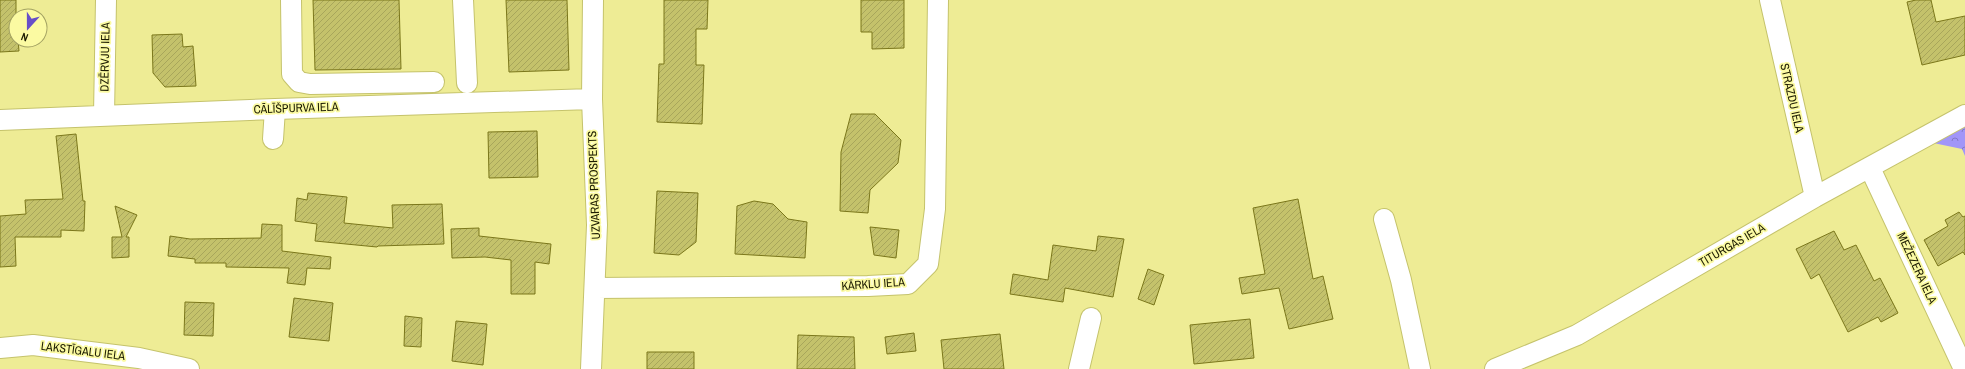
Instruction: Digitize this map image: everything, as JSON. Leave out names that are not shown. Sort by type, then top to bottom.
[{"type":"street","name":"DZĒRVJU IELA","points":[[104,115],[106,0]]},
{"type":"street","points":[[291,0],[292,74],[299,82],[310,84],[434,82]]},
{"type":"street","points":[[463,0],[467,83]]},
{"type":"street","name":"UZVARAS PROSPEKTS","points":[[591,369],[597,225],[592,98],[593,0]]},
{"type":"street","name":"KĀRKLU IELA","points":[[595,288],[860,286],[908,284],[928,264],[935,209],[938,0]]},
{"type":"street","name":"STRAZDU IELA","points":[[1770,0],[1815,197]]},
{"type":"street","name":"CĀLĪŠPURVA IELA","points":[[0,120],[592,98]]},
{"type":"street","points":[[273,139],[275,109]]},
{"type":"street","name":"TITURGAS IELA","points":[[1495,369],[1577,335],[1815,197],[1965,115]]},
{"type":"street","name":"MEŽEZERA IELA","points":[[1870,168],[1964,369]]},
{"type":"street","points":[[1384,219],[1401,280],[1420,369]]},
{"type":"street","points":[[1078,369],[1091,318]]},
{"type":"street","name":"LAKSTĪGALU IELA","points":[[0,348],[33,345],[139,358],[189,369]]},
{"type":"green space","points":[[1965,115],[1965,156],[1962,149],[1919,140]]},
{"type":"building","points":[[0,0],[16,0],[16,8],[8,8],[8,48],[19,48],[19,51],[0,52]]},
{"type":"building","points":[[313,0],[399,0],[401,69],[315,70]]},
{"type":"building","points":[[506,0],[567,0],[569,70],[509,72]]},
{"type":"building","points":[[664,0],[708,0],[707,29],[696,29],[696,65],[704,65],[702,124],[657,122],[659,64],[664,64]]},
{"type":"building","points":[[861,0],[904,0],[904,48],[872,49],[872,32],[861,32]]},
{"type":"building","points":[[1916,0],[1931,0],[1936,22],[1965,16],[1965,55],[1922,65],[1907,2]]},
{"type":"building","points":[[182,34],[183,47],[193,46],[196,86],[165,87],[153,73],[152,35]]},
{"type":"building","points":[[851,114],[875,114],[901,140],[898,163],[870,190],[868,213],[840,211],[841,152]]},
{"type":"building","points":[[537,131],[538,177],[489,178],[488,132]]},
{"type":"building","points":[[76,134],[83,201],[85,201],[84,231],[61,230],[61,237],[15,237],[16,266],[0,267],[0,216],[26,214],[25,200],[63,199],[56,136]]},
{"type":"building","points":[[657,191],[698,193],[696,242],[679,255],[654,253]]},
{"type":"building","points":[[308,193],[347,197],[344,223],[393,228],[392,205],[442,204],[444,244],[377,247],[315,241],[317,224],[295,221],[297,198],[307,200]]},
{"type":"building","points":[[1298,199],[1313,279],[1323,276],[1333,319],[1289,329],[1279,288],[1242,294],[1239,278],[1265,274],[1253,208]]},
{"type":"building","points":[[754,201],[773,204],[788,219],[807,222],[805,258],[735,254],[737,206]]},
{"type":"building","points":[[115,206],[137,215],[126,237],[129,237],[129,257],[112,258],[112,237],[122,237]]},
{"type":"building","points":[[1959,212],[1963,217],[1965,216],[1965,255],[1963,252],[1938,266],[1924,240],[1948,226],[1945,220]]},
{"type":"building","points":[[262,224],[282,225],[282,251],[331,257],[330,269],[307,268],[305,285],[287,283],[289,268],[226,267],[226,263],[195,263],[195,259],[168,256],[170,236],[190,239],[261,238]]},
{"type":"building","points":[[870,227],[899,230],[896,258],[874,255]]},
{"type":"building","points":[[479,228],[479,236],[551,244],[549,264],[535,262],[535,294],[511,294],[511,260],[485,257],[452,258],[451,229]]},
{"type":"building","points":[[1834,231],[1844,250],[1856,245],[1874,281],[1880,278],[1898,313],[1881,322],[1878,317],[1848,332],[1819,274],[1811,279],[1796,249]]},
{"type":"building","points":[[1098,236],[1124,239],[1113,297],[1065,288],[1063,302],[1010,294],[1013,274],[1048,280],[1053,245],[1096,251]]},
{"type":"building","points":[[1148,269],[1164,275],[1154,305],[1138,299]]},
{"type":"building","points":[[294,298],[333,303],[329,341],[289,337]]},
{"type":"building","points":[[185,302],[214,303],[213,336],[184,335]]},
{"type":"building","points":[[405,316],[422,318],[421,347],[404,346]]},
{"type":"building","points":[[1250,319],[1254,358],[1194,364],[1190,325]]},
{"type":"building","points":[[456,321],[487,324],[483,365],[452,361]]},
{"type":"building","points":[[914,333],[916,351],[887,354],[885,337]]},
{"type":"building","points":[[1000,334],[1004,369],[944,369],[941,340]]},
{"type":"building","points":[[798,335],[854,337],[855,369],[797,369]]},
{"type":"building","points":[[647,352],[694,352],[694,369],[647,369]]}]
